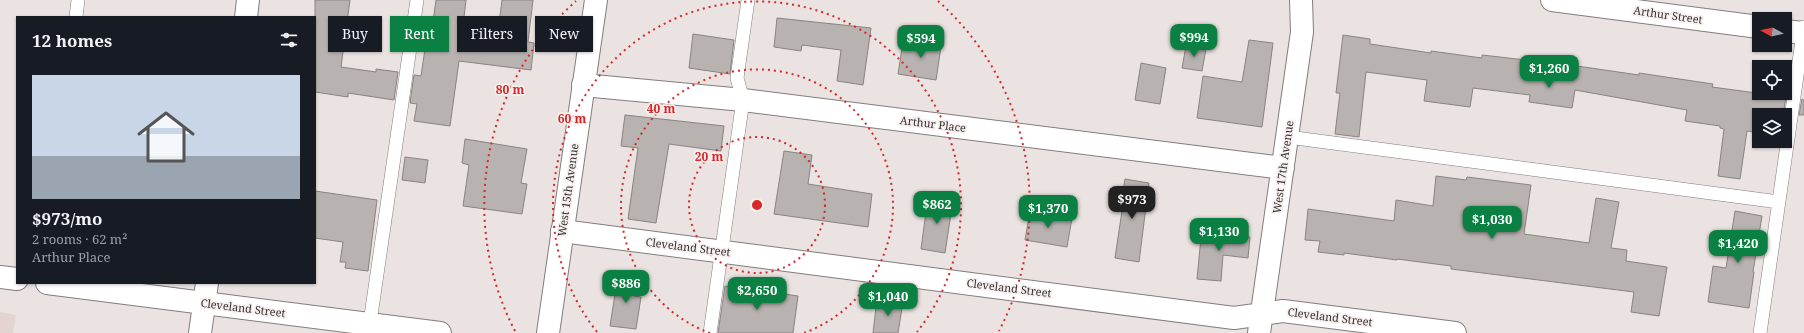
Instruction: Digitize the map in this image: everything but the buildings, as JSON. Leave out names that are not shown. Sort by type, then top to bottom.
[{"type":"street","points":[[246,16],[248,0]]},
{"type":"street","name":"West 15th Avenue","points":[[548,333],[596,0]]},
{"type":"street","name":"West 17th Avenue","points":[[1260,323],[1302,32],[1301,0]]},
{"type":"street","name":"Arthur Street","points":[[1552,0],[1752,26]]},
{"type":"street","name":"Arthur Place","points":[[583,85],[743,100],[1283,168]]},
{"type":"street","name":"Cleveland Street","points":[[562,231],[1234,318],[1260,323],[1283,311],[1455,333]]},
{"type":"street","points":[[0,277],[16,279]]},
{"type":"street","name":"Cleveland Street","points":[[62,284],[205,293],[369,328],[440,333]]},
{"type":"street","points":[[200,333],[205,293]]},
{"type":"lane","points":[[76,16],[78,0]]},
{"type":"lane","points":[[369,328],[417,0]]},
{"type":"lane","points":[[710,333],[743,100],[737,78],[748,0]]},
{"type":"lane","points":[[1760,333],[1779,202],[1799,31]]},
{"type":"lane","points":[[1288,137],[1779,202]]},
{"type":"shaded area","points":[[0,312],[16,315],[13,333],[0,333]]}]
